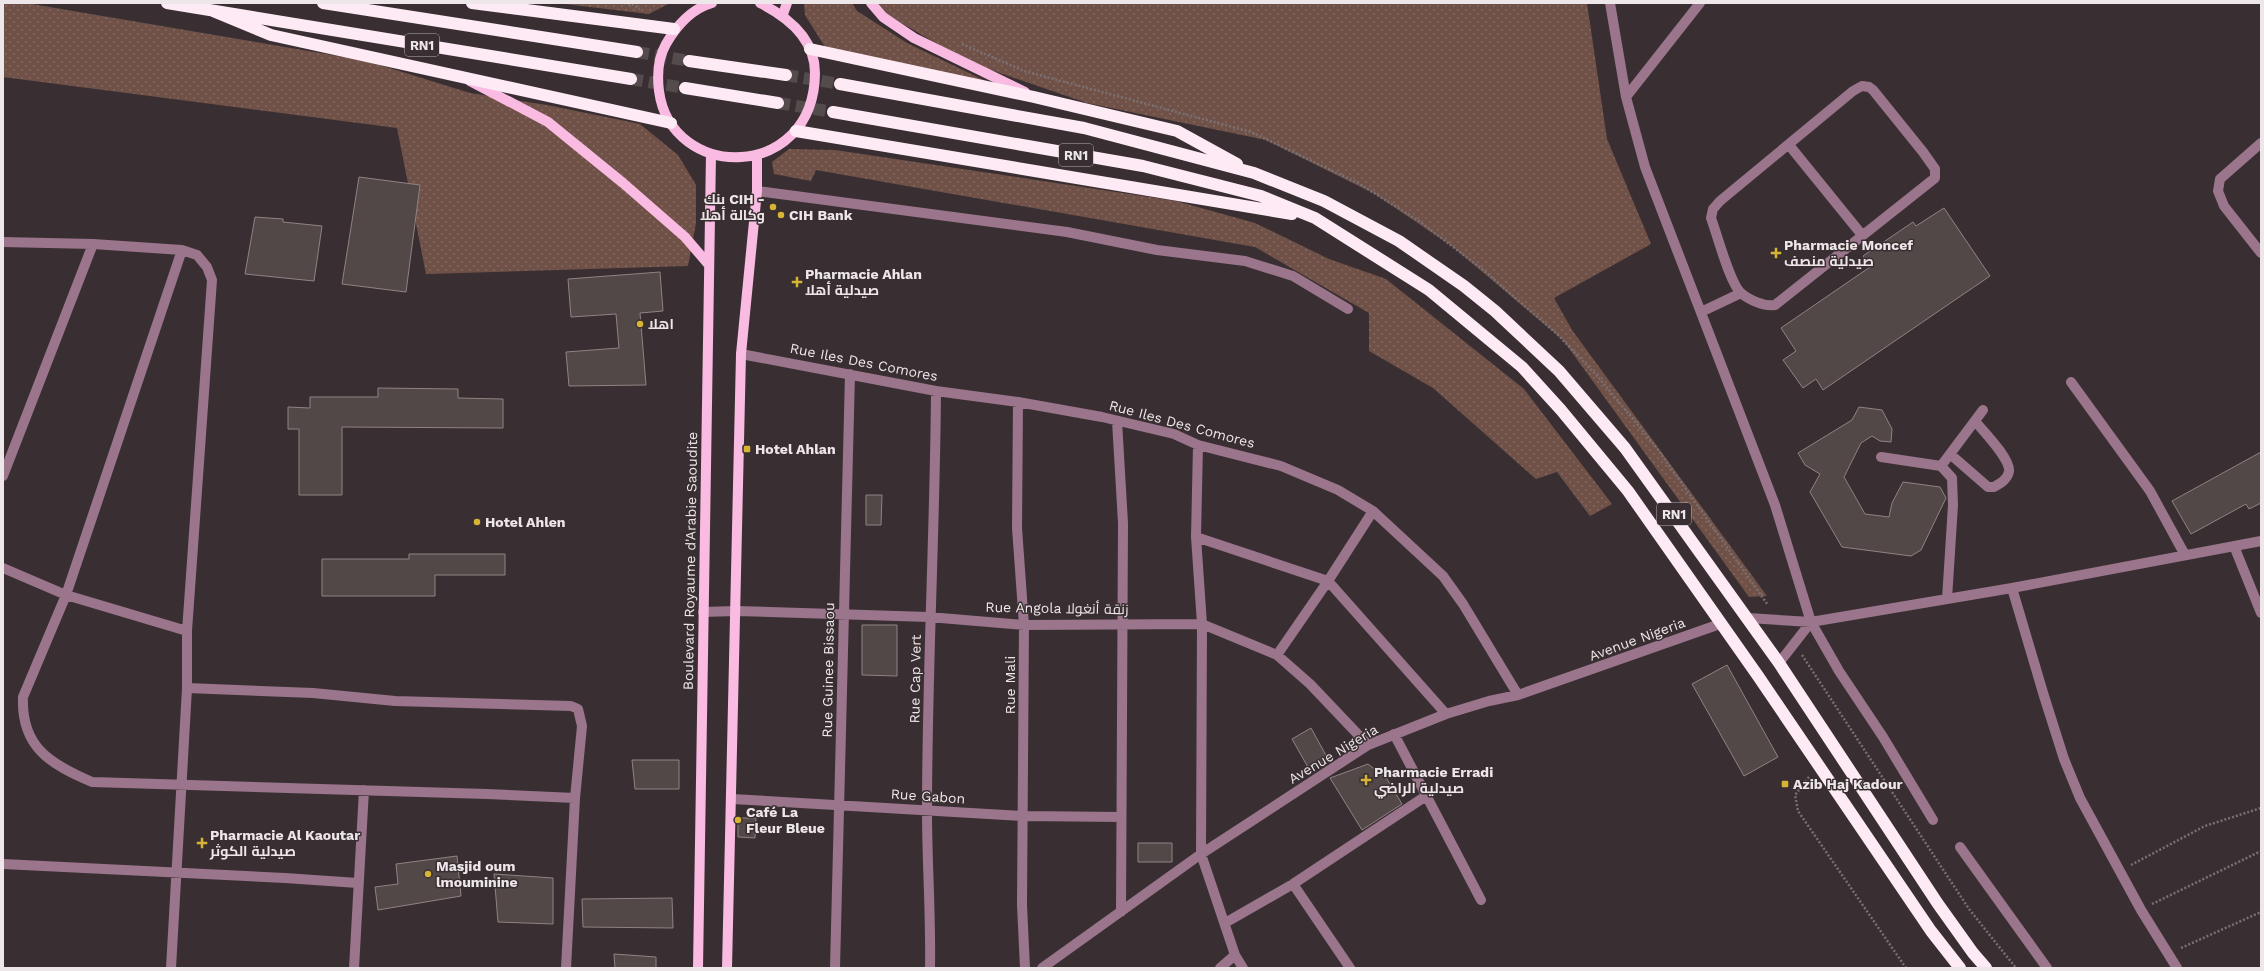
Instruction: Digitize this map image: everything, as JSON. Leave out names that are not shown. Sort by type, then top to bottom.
[{"type":"highway","name":"RN1","points":[[167,3],[631,79]]},
{"type":"highway","name":"RN1","points":[[322,3],[637,52]]},
{"type":"highway","points":[[472,3],[674,29]]},
{"type":"highway","points":[[213,11],[271,35],[671,123]]},
{"type":"highway","points":[[810,48],[1034,97],[1177,131],[1254,173]]},
{"type":"highway","points":[[689,61],[786,75]]},
{"type":"highway","name":"RN1","points":[[840,84],[1084,128],[1254,173],[1324,201],[1399,242],[1464,286],[1500,316],[1559,371],[1625,448],[1748,618],[1938,904],[1973,953],[1986,968]]},
{"type":"highway","points":[[685,88],[778,103]]},
{"type":"highway","name":"RN1","points":[[833,112],[1143,166],[1261,196],[1315,218],[1429,290],[1522,367],[1561,410],[1628,491],[1819,766],[1931,931],[1960,968]]},
{"type":"highway","points":[[796,131],[1315,218]]},
{"type":"main road","points":[[712,3],[690,14],[674,29],[662,51],[657,76],[660,101],[671,123],[689,142],[711,154],[734,158],[757,155],[772,150],[796,131],[808,113],[815,92],[815,70],[810,48],[799,30],[783,14],[760,3]]},
{"type":"main road","points":[[783,14],[787,3]]},
{"type":"main road","points":[[871,3],[883,17],[914,38],[1034,97]]},
{"type":"main road","points":[[460,76],[548,122],[623,183],[685,237],[709,265]]},
{"type":"main road","name":"Boulevard Royaume d'Arabie Saoudite","points":[[698,968],[711,154]]},
{"type":"main road","points":[[727,968],[741,354],[757,191],[757,155]]},
{"type":"street","points":[[1610,3],[1626,97],[1645,166],[1775,505],[1811,622],[1839,671],[1883,737],[1933,820]]},
{"type":"street","points":[[1626,97],[1700,3]]},
{"type":"street","points":[[1862,86],[1869,87],[1923,152],[1935,169],[1935,178],[1775,305],[1766,306],[1741,293],[1733,280],[1711,218],[1713,209],[1720,201],[1789,145],[1853,91],[1862,86]]},
{"type":"street","points":[[2261,143],[2220,179],[2218,191],[2224,206],[2261,253]]},
{"type":"street","points":[[1789,145],[1862,235]]},
{"type":"street","points":[[757,191],[1052,230],[1157,250],[1245,261],[1293,276],[1348,309]]},
{"type":"street","points":[[3,242],[92,244],[182,250],[197,255],[207,267],[212,280],[187,631],[187,688],[182,784],[175,873],[171,968]]},
{"type":"street","points":[[3,476],[92,244]]},
{"type":"street","points":[[182,250],[66,595],[23,697],[23,714],[28,733],[44,754],[60,768],[92,782],[575,798]]},
{"type":"street","points":[[1701,312],[1741,293]]},
{"type":"street","name":"Rue Iles Des Comores","points":[[741,354],[936,391],[1018,402],[1117,421],[1174,434],[1198,445],[1281,466],[1338,490],[1373,511],[1443,576],[1463,604],[1518,696]]},
{"type":"street","name":"Rue Guinee Bissaou","points":[[835,968],[850,374]]},
{"type":"street","points":[[2071,382],[2150,491],[2185,555]]},
{"type":"street","name":"Rue Cap Vert","points":[[930,968],[927,811],[929,617],[935,518],[936,391]]},
{"type":"street","name":"Rue Mali","points":[[1018,402],[1017,528],[1024,624],[1024,816],[1022,905],[1025,968]]},
{"type":"street","points":[[1941,466],[1983,410]]},
{"type":"street","points":[[1117,421],[1123,523],[1121,912]]},
{"type":"street","points":[[1950,454],[1988,487],[1994,487],[2006,478],[2009,472],[2007,461],[1975,421]]},
{"type":"street","points":[[1198,445],[1196,537],[1202,624],[1200,854],[1235,954],[1243,968]]},
{"type":"street","points":[[1881,457],[1941,466],[1952,478],[1954,486],[1947,599]]},
{"type":"street","points":[[1277,655],[1328,581],[1373,511]]},
{"type":"street","points":[[1196,537],[1328,581],[1446,714]]},
{"type":"street","points":[[1748,618],[1811,622],[2012,588],[2261,540]]},
{"type":"street","points":[[2234,546],[2261,613]]},
{"type":"street","points":[[3,568],[66,595],[187,631]]},
{"type":"street","points":[[2012,588],[2064,759],[2080,798],[2141,910],[2177,968]]},
{"type":"street","name":"Rue Angola زنقة أنغولا","points":[[703,612],[736,610],[929,617],[1024,624],[1202,624],[1277,655],[1310,684],[1368,746]]},
{"type":"street","points":[[1779,663],[1811,622]]},
{"type":"street","name":"Avenue Nigeria","points":[[1042,968],[1200,854],[1368,746],[1394,734],[1446,714],[1489,701],[1518,696],[1720,624]]},
{"type":"street","points":[[187,688],[313,693],[395,701],[571,706],[580,712],[582,726],[575,798],[566,968]]},
{"type":"street","points":[[1394,734],[1481,900]]},
{"type":"street","points":[[354,968],[364,790]]},
{"type":"street","points":[[1225,923],[1294,884],[1426,796]]},
{"type":"street","name":"Rue Gabon","points":[[732,799],[840,804],[927,811],[1024,816],[1121,817]]},
{"type":"street","points":[[1960,847],[2047,968]]},
{"type":"street","points":[[3,864],[358,883]]},
{"type":"street","points":[[1294,884],[1350,968]]},
{"type":"street","points":[[1220,968],[1235,954]]},
{"type":"path","points":[[1794,644],[1969,909],[2016,968]]},
{"type":"path","points":[[1819,766],[1795,795],[1798,811],[1906,968]]},
{"type":"path","points":[[2120,871],[2205,826],[2261,808]]},
{"type":"path","points":[[2141,910],[2261,851]]},
{"type":"path","points":[[2168,954],[2261,912]]},
{"type":"shaded area","points":[[3,3],[26,3],[367,61],[470,93],[547,105],[640,124],[678,155],[696,185],[696,223],[688,266],[426,274],[397,128],[3,77]]},
{"type":"shaded area","points":[[556,3],[670,3],[649,14]]},
{"type":"shaded area","points":[[804,3],[852,3],[857,11],[907,43],[994,85],[825,47],[805,15]]},
{"type":"shaded area","points":[[876,3],[1587,3],[1607,139],[1651,244],[1554,298],[1572,330],[1767,596],[1749,597],[1563,340],[1453,247],[1375,194],[1266,140],[1087,103],[968,62],[883,12]]},
{"type":"shaded area","points":[[789,149],[835,150],[1176,201],[1255,223],[1329,259],[1386,279],[1524,389],[1612,504],[1590,516],[1557,472],[1536,479],[1433,388],[1369,351],[1369,313],[1255,247],[816,170],[811,181],[774,174],[772,162]]},
{"type":"building","points":[[359,177],[420,185],[406,292],[342,284]]},
{"type":"building","points":[[1944,208],[1990,276],[1823,390],[1816,379],[1803,388],[1783,360],[1796,351],[1781,328],[1870,267],[1863,256],[1913,222],[1916,226]]},
{"type":"building","points":[[255,217],[283,219],[283,222],[322,226],[314,281],[245,274]]},
{"type":"building","points":[[660,272],[663,311],[640,313],[646,385],[569,386],[566,352],[619,348],[616,314],[571,317],[568,279]]},
{"type":"building","points":[[378,388],[458,389],[458,398],[503,399],[503,428],[342,427],[342,495],[299,495],[299,429],[288,429],[288,407],[310,408],[310,397],[378,397]]},
{"type":"building","points":[[1859,407],[1882,410],[1892,429],[1891,442],[1880,441],[1872,436],[1861,443],[1844,477],[1865,514],[1889,517],[1892,503],[1903,482],[1940,487],[1946,498],[1921,550],[1911,556],[1842,547],[1810,492],[1820,474],[1805,465],[1798,453],[1852,420]]},
{"type":"building","points":[[2261,452],[2261,503],[2249,509],[2246,504],[2191,534],[2172,501]]},
{"type":"building","points":[[866,495],[882,495],[881,525],[866,525]]},
{"type":"building","points":[[409,554],[505,554],[505,575],[435,575],[435,596],[322,596],[322,559],[409,559]]},
{"type":"building","points":[[862,625],[897,625],[897,676],[862,675]]},
{"type":"building","points":[[1727,665],[1778,757],[1744,776],[1692,684]]},
{"type":"building","points":[[1311,728],[1328,759],[1309,769],[1292,739]]},
{"type":"building","points":[[632,760],[679,760],[679,789],[635,789]]},
{"type":"building","points":[[1368,764],[1387,779],[1402,804],[1362,830],[1330,778]]},
{"type":"building","points":[[738,818],[756,818],[755,838],[738,837]]},
{"type":"building","points":[[1138,843],[1172,843],[1172,862],[1138,862]]},
{"type":"building","name":"Masjid oum lmouminine","points":[[457,856],[461,896],[378,910],[375,887],[398,884],[396,864]]},
{"type":"building","points":[[494,874],[553,878],[553,924],[498,922]]},
{"type":"building","points":[[672,898],[673,928],[583,927],[582,899]]},
{"type":"building","points":[[614,954],[656,957],[656,968],[615,968]]},
{"type":"tunnel","points":[[637,52],[689,61]]},
{"type":"tunnel","points":[[786,75],[840,84]]},
{"type":"tunnel","points":[[631,79],[685,88]]},
{"type":"tunnel","points":[[778,103],[833,112]]},
{"type":"place","name":"بنك CIH - وكالة أهلا","points":[[773,207]]},
{"type":"place","name":"CIH Bank","points":[[781,215]]},
{"type":"place","name":"Pharmacie Moncef صيدلية منصف","points":[[1776,253]]},
{"type":"place","name":"Pharmacie Ahlan صيدلية أهلا","points":[[797,282]]},
{"type":"place","name":"اهلا","points":[[640,324]]},
{"type":"place","name":"Hotel Ahlan","points":[[747,449]]},
{"type":"place","name":"Hotel Ahlen","points":[[477,522]]},
{"type":"place","name":"Pharmacie Erradi صيدلية الراضي","points":[[1366,780]]},
{"type":"place","name":"Azib Haj Kadour","points":[[1785,784]]},
{"type":"place","name":"Café La Fleur Bleue","points":[[738,820]]},
{"type":"place","name":"Pharmacie Al Kaoutar صيدلية الكوثر","points":[[202,843]]},
{"type":"place","name":"Masjid oum lmouminine","points":[[428,874]]}]
